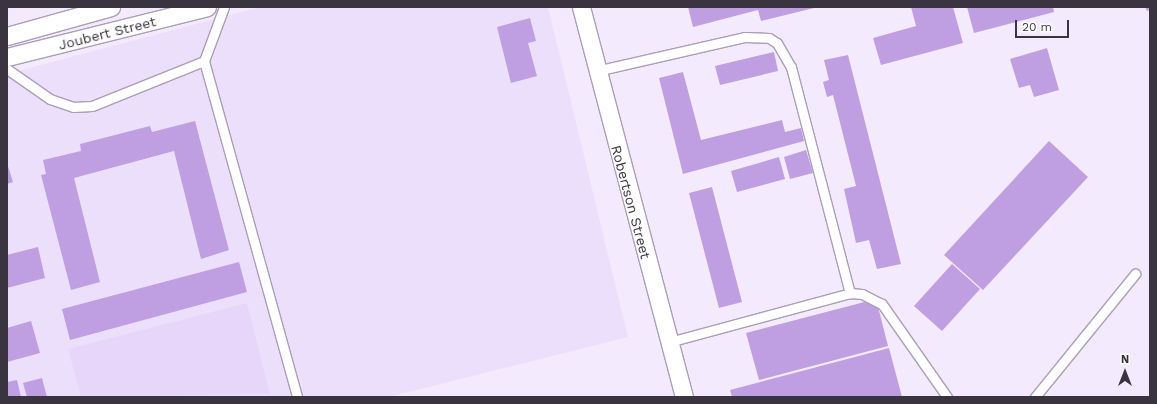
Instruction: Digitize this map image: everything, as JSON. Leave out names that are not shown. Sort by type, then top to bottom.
[{"type":"street","name":"Joubert Street","points":[[7,36],[85,11],[111,7]]},
{"type":"street","name":"Joubert Street","points":[[7,58],[207,7]]},
{"type":"street","name":"Robertson Street","points":[[581,7],[596,71],[684,397]]},
{"type":"street","points":[[85,11],[94,37]]},
{"type":"lane","points":[[224,7],[204,61],[297,397]]},
{"type":"lane","points":[[596,71],[744,37],[769,38],[777,43],[791,67],[850,293]]},
{"type":"lane","points":[[7,69],[50,99],[83,107],[204,61]]},
{"type":"lane","points":[[1035,397],[1135,274]]},
{"type":"lane","points":[[669,342],[850,293],[869,296],[882,304],[947,397]]},
{"type":"shaded area","points":[[260,7],[548,7],[628,337],[389,397],[7,397],[7,74]]},
{"type":"shaded area","points":[[247,303],[270,394],[81,397],[68,349]]},
{"type":"building","points":[[688,7],[814,8],[761,21],[758,10],[693,27]]},
{"type":"building","points":[[911,7],[953,7],[963,43],[881,65],[873,38],[916,26]]},
{"type":"building","points":[[967,7],[1053,7],[1054,12],[974,33]]},
{"type":"building","points":[[1145,7],[1150,7],[1150,10],[1147,11]]},
{"type":"building","points":[[530,18],[536,41],[528,43],[537,76],[511,83],[497,27]]},
{"type":"building","points":[[1047,48],[1059,90],[1034,97],[1030,85],[1019,88],[1010,59]]},
{"type":"building","points":[[774,52],[778,71],[720,85],[715,66]]},
{"type":"building","points":[[848,55],[901,264],[877,269],[869,240],[856,243],[844,189],[856,186],[833,95],[827,97],[823,82],[829,80],[824,60]]},
{"type":"building","points":[[683,72],[701,140],[782,120],[785,132],[801,128],[804,141],[683,174],[659,78]]},
{"type":"building","points":[[195,121],[229,250],[201,259],[174,151],[74,178],[100,282],[71,290],[41,175],[46,174],[43,160],[81,151],[80,144],[150,126],[152,132]]},
{"type":"building","points":[[1049,141],[1088,177],[983,290],[944,255]]},
{"type":"building","points":[[806,150],[813,173],[790,179],[784,157]]},
{"type":"building","points":[[779,157],[785,179],[737,192],[731,171]]},
{"type":"building","points":[[7,163],[13,182],[7,184]]},
{"type":"building","points":[[712,187],[742,302],[719,308],[689,193]]},
{"type":"building","points":[[38,247],[45,278],[7,288],[7,255]]},
{"type":"building","points":[[239,262],[247,292],[70,340],[62,309]]},
{"type":"building","points":[[952,264],[980,289],[942,331],[914,306]]},
{"type":"building","points":[[876,299],[888,346],[759,380],[746,333]]},
{"type":"building","points":[[31,321],[40,353],[7,362],[7,328]]},
{"type":"building","points":[[889,348],[902,397],[732,397],[730,390]]},
{"type":"building","points":[[42,378],[47,397],[27,397],[23,383]]},
{"type":"building","points":[[17,380],[21,397],[7,397],[7,382]]}]
